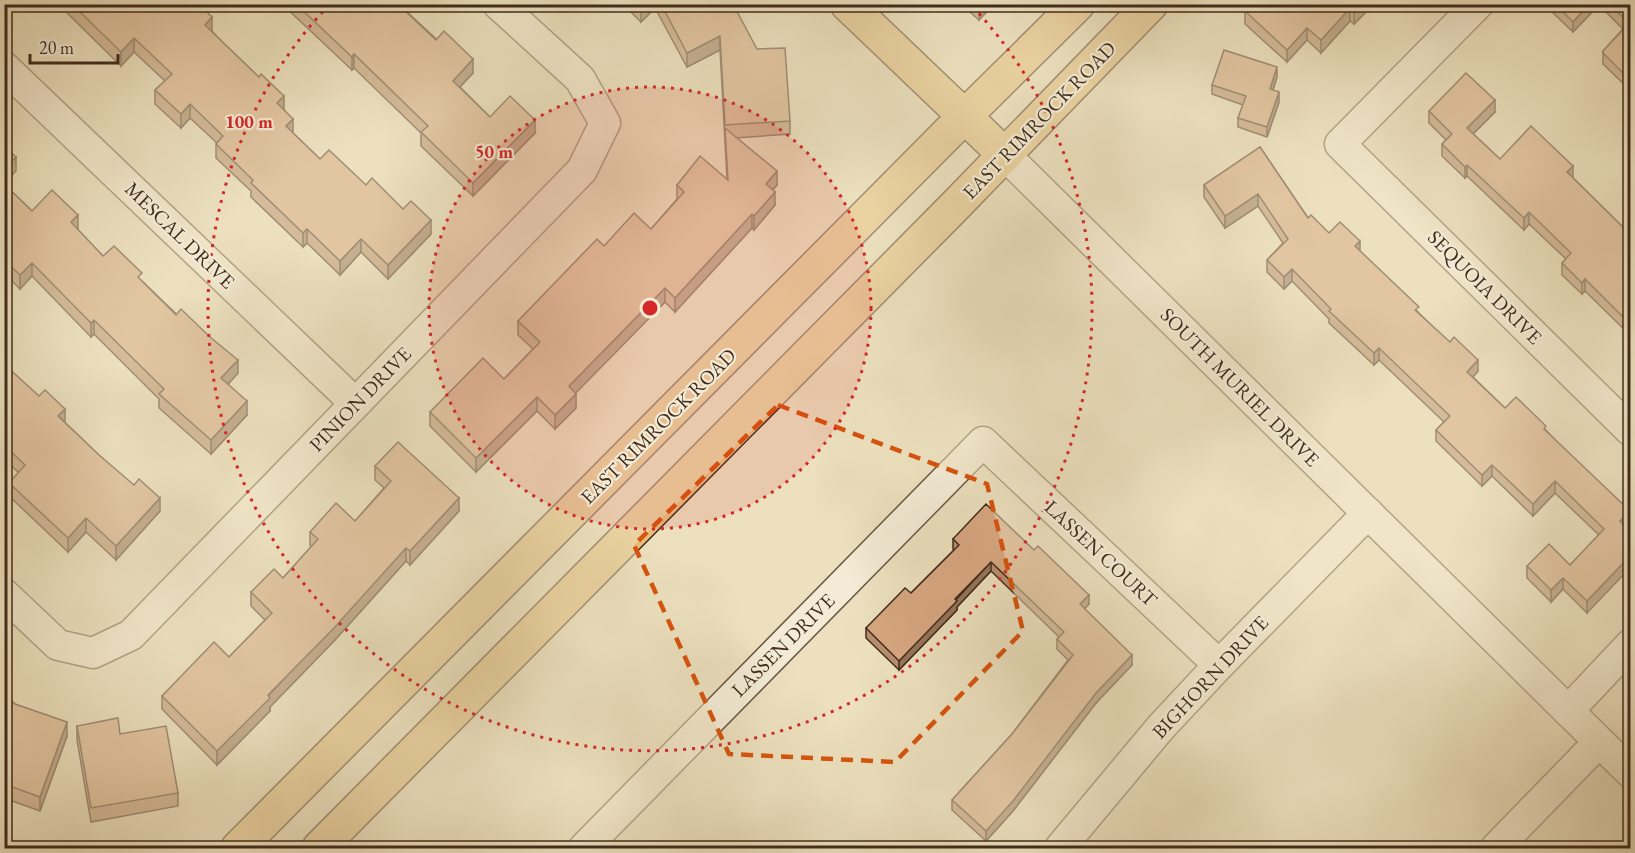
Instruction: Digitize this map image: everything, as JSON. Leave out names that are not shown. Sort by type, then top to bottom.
[{"type":"main road","name":"SOUTH MURIEL DRIVE","points":[[847,4],[1005,155]]},
{"type":"main road","name":"EAST RIMROCK ROAD","points":[[238,849],[1078,4]]},
{"type":"main road","name":"EAST RIMROCK ROAD","points":[[319,849],[1005,155],[1151,4]]},
{"type":"street","name":"PINION DRIVE","points":[[4,594],[58,645],[93,653],[131,635],[582,170],[605,123],[580,79],[498,4]]},
{"type":"street","name":"SEQUOIA DRIVE","points":[[1478,4],[1340,144],[1630,430]]},
{"type":"street","name":"MESCAL DRIVE","points":[[4,67],[356,403]]},
{"type":"street","name":"SOUTH MURIEL DRIVE","points":[[1005,155],[1630,772]]},
{"type":"street","name":"LASSEN COURT","points":[[983,442],[1219,665]]},
{"type":"street","name":"LASSEN DRIVE","points":[[584,849],[983,442]]},
{"type":"street","name":"BIGHORN DRIVE","points":[[1060,849],[1161,727],[1368,513]]},
{"type":"street","points":[[1568,711],[1630,645]]},
{"type":"street","points":[[1496,849],[1599,742]]},
{"type":"highlighted area","points":[[778,405],[987,484],[1023,631],[895,762],[729,754],[634,545]]},
{"type":"building","points":[[72,4],[199,4],[212,17],[205,25],[259,77],[261,74],[284,96],[277,103],[293,119],[286,126],[320,159],[329,150],[366,185],[372,178],[403,209],[411,201],[431,220],[388,265],[361,239],[340,261],[307,229],[303,233],[251,183],[253,180],[216,144],[223,136],[190,104],[181,114],[155,90],[172,74],[134,38],[121,52]]},
{"type":"building","points":[[296,4],[401,4],[400,6],[436,40],[444,31],[473,59],[453,81],[490,117],[510,96],[535,120],[473,183],[421,132],[428,126],[354,54],[352,57]]},
{"type":"building","points":[[661,4],[733,4],[757,49],[785,48],[790,121],[725,125],[720,36],[687,53]]},
{"type":"building","points":[[972,4],[985,4],[979,11]]},
{"type":"building","points":[[1251,4],[1362,4],[1354,12],[1350,8],[1321,40],[1307,28],[1287,50],[1245,11]]},
{"type":"building","points":[[1555,4],[1589,4],[1573,22]]},
{"type":"building","points":[[1609,4],[1630,4],[1630,80],[1603,53],[1629,23]]},
{"type":"building","points":[[1224,50],[1277,67],[1270,89],[1279,92],[1267,127],[1238,118],[1246,96],[1212,85]]},
{"type":"building","points":[[1466,73],[1495,100],[1467,128],[1500,159],[1531,126],[1573,166],[1567,172],[1630,234],[1630,324],[1585,279],[1582,283],[1562,263],[1571,253],[1529,212],[1524,218],[1442,144],[1452,134],[1429,111]]},
{"type":"building","points":[[725,128],[777,171],[766,184],[775,192],[675,298],[665,288],[569,386],[576,394],[555,415],[537,397],[476,458],[430,412],[483,358],[504,379],[540,342],[518,321],[597,239],[604,246],[634,213],[651,229],[684,192],[677,185],[700,156],[728,180]]},
{"type":"building","points":[[4,146],[16,157],[4,169]]},
{"type":"building","points":[[1260,147],[1308,218],[1311,215],[1329,233],[1340,222],[1360,241],[1355,246],[1419,307],[1415,310],[1450,342],[1454,337],[1478,360],[1467,372],[1505,408],[1516,397],[1546,426],[1544,429],[1630,511],[1620,521],[1630,532],[1630,556],[1587,601],[1563,578],[1551,590],[1527,566],[1549,544],[1570,565],[1604,529],[1555,481],[1533,504],[1492,465],[1482,475],[1436,430],[1450,416],[1379,348],[1374,353],[1329,311],[1331,309],[1292,269],[1284,277],[1267,260],[1288,239],[1258,194],[1225,216],[1204,185]]},
{"type":"building","points":[[4,184],[32,211],[52,190],[78,215],[71,222],[103,256],[114,246],[142,273],[138,277],[176,315],[181,309],[238,360],[221,378],[247,401],[211,440],[159,394],[164,389],[94,320],[91,323],[32,263],[20,275],[4,260]]},
{"type":"building","points":[[4,364],[39,396],[45,390],[65,409],[58,416],[99,455],[134,485],[139,479],[160,498],[116,546],[86,518],[68,538],[9,483],[25,465],[4,445]]},
{"type":"building","points":[[398,442],[459,498],[410,551],[406,548],[334,628],[268,695],[270,698],[217,751],[162,696],[214,642],[229,657],[272,613],[251,592],[274,569],[283,578],[318,539],[310,532],[336,503],[355,521],[391,481],[375,466]]},
{"type":"building","points":[[986,504],[1034,550],[1038,546],[1089,595],[1080,604],[1132,655],[1096,693],[1013,801],[986,831],[952,800],[1012,734],[1073,655],[1057,639],[1064,632],[991,562],[899,661],[866,628],[905,588],[911,593],[959,545],[953,539]]},
{"type":"building","points":[[4,694],[15,704],[67,722],[40,797],[4,784]]},
{"type":"building","points":[[118,718],[120,734],[166,726],[178,793],[91,808],[77,726]]}]
